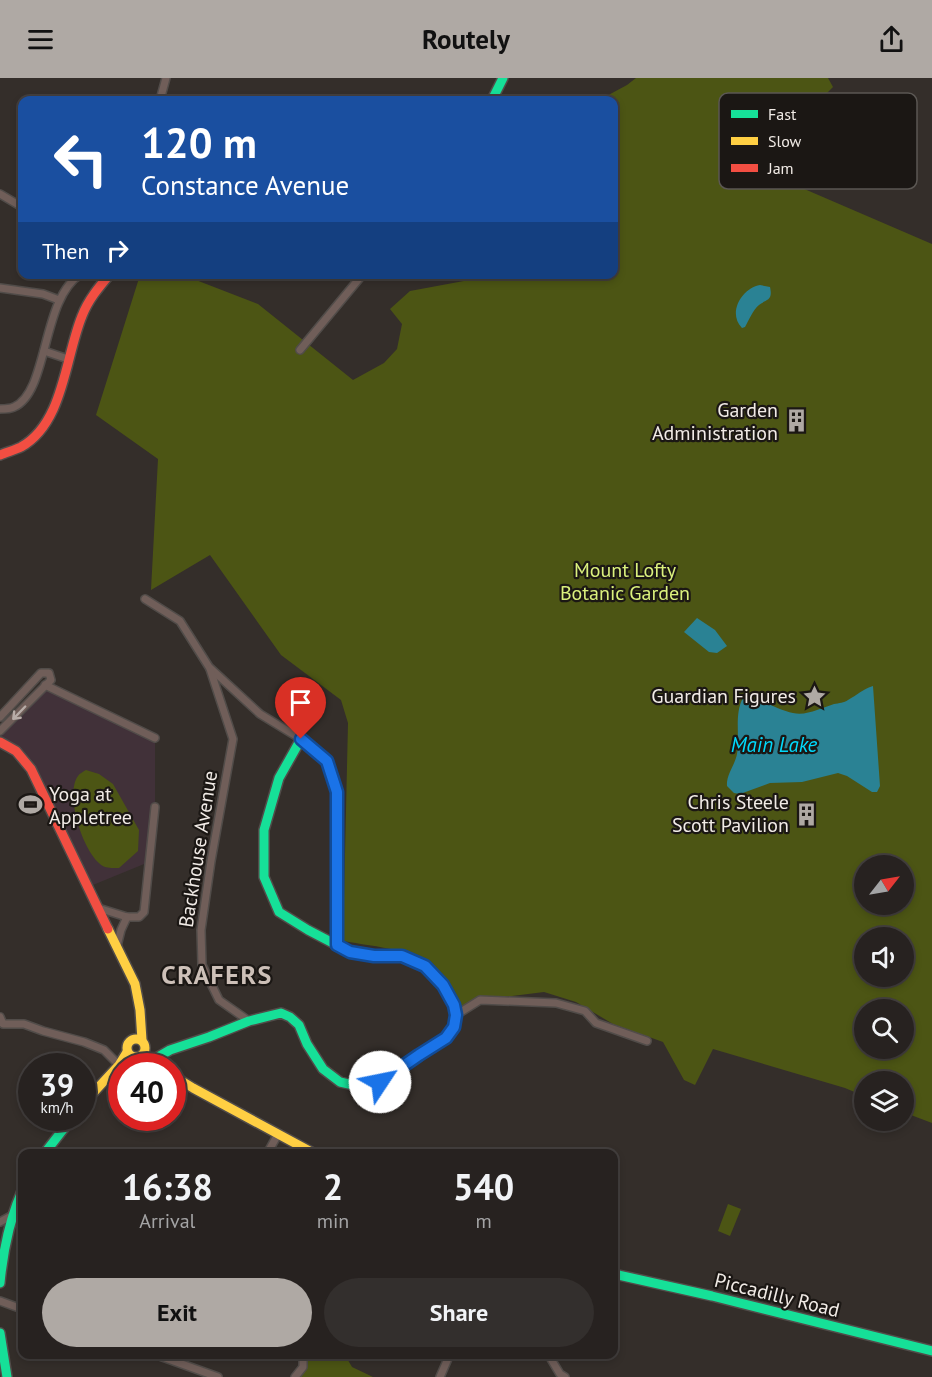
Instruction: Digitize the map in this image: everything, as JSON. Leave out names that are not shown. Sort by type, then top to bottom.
[{"type":"main road","points":[[494,96],[503,78]]},
{"type":"main road","points":[[0,455],[16,450],[44,428],[58,401],[82,316],[106,279]]},
{"type":"main road","points":[[165,1053],[249,1021],[281,1013],[299,1025],[307,1044],[323,1069],[340,1082],[362,1087],[380,1082],[446,1038],[454,1027],[456,1015],[454,1005],[443,985],[425,966],[402,956],[374,956],[350,952],[279,912],[264,877],[264,830],[279,778],[301,739]]},
{"type":"main road","points":[[0,742],[16,751],[31,769],[135,984],[144,1053]]},
{"type":"main road","points":[[132,1053],[127,1047],[129,1042],[141,1042]]},
{"type":"main road","points":[[141,1042],[148,1053]]},
{"type":"main road","points":[[96,1090],[108,1077]]},
{"type":"main road","points":[[186,1084],[306,1149]]},
{"type":"main road","points":[[48,1149],[62,1131]]},
{"type":"main road","points":[[0,1283],[2,1258],[18,1202]]},
{"type":"main road","name":"Piccadilly Road","points":[[618,1275],[932,1351]]},
{"type":"main road","points":[[0,1333],[7,1377]]},
{"type":"street","points":[[161,96],[166,78]]},
{"type":"street","points":[[0,194],[18,205]]},
{"type":"street","points":[[0,409],[13,408],[28,394],[59,300],[75,279]]},
{"type":"street","points":[[300,350],[359,279]]},
{"type":"street","points":[[0,288],[43,294],[59,300]]},
{"type":"street","points":[[44,351],[68,359]]},
{"type":"street","points":[[145,598],[180,621],[210,667],[260,714],[301,739],[327,761],[337,792],[337,945]]},
{"type":"street","name":"Backhouse Avenue","points":[[210,667],[233,739],[201,930],[202,965],[219,1000],[249,1021]]},
{"type":"street","points":[[0,717],[41,673],[49,673],[51,680],[0,731]]},
{"type":"street","points":[[45,685],[155,738]]},
{"type":"street","points":[[98,908],[127,917],[139,917],[144,912],[155,807]]},
{"type":"street","points":[[117,946],[127,917]]},
{"type":"street","points":[[456,1015],[480,1000],[556,1003],[585,1011],[596,1023],[647,1041]]},
{"type":"street","points":[[1,1023],[24,1024],[84,1042],[108,1054]]},
{"type":"street","points":[[270,1149],[278,1134]]},
{"type":"street","points":[[0,1222],[13,1215]]},
{"type":"street","points":[[0,1301],[18,1308]]},
{"type":"street","points":[[168,1359],[218,1377]]},
{"type":"street","points":[[296,1377],[303,1367],[303,1359]]},
{"type":"street","points":[[440,1377],[448,1359]]},
{"type":"street","points":[[551,1359],[560,1374],[566,1377]]},
{"type":"shaded area","points":[[45,685],[155,738],[155,807],[149,862],[88,887],[31,769],[0,742],[0,731]]},
{"type":"green space","name":"Mount Lofty Botanic Garden","points":[[636,78],[828,78],[833,87],[827,93],[719,93],[719,189],[804,189],[932,244],[932,1123],[914,1116],[914,1071],[854,1071],[854,1092],[713,1049],[695,1085],[684,1080],[663,1042],[613,1024],[576,1002],[544,992],[480,1000],[457,1008],[444,977],[425,960],[398,951],[343,941],[348,723],[341,700],[281,655],[210,555],[151,590],[158,459],[96,415],[139,279],[193,279],[258,304],[353,380],[384,363],[397,349],[402,324],[390,309],[410,291],[474,279],[618,279],[618,96],[607,96]]},
{"type":"green space","points":[[86,770],[99,774],[113,784],[139,830],[138,851],[119,868],[105,867],[97,861],[90,852],[78,825],[73,797],[74,785],[79,775]]},
{"type":"green space","points":[[728,1204],[741,1209],[730,1236],[718,1231]]},
{"type":"green space","points":[[303,1359],[347,1359],[352,1367],[373,1377],[295,1377],[303,1367]]},
{"type":"water","points":[[760,285],[770,287],[770,297],[757,307],[745,327],[742,328],[738,322],[736,309],[747,291]]},
{"type":"water","points":[[697,618],[715,630],[727,646],[717,653],[709,652],[684,632]]},
{"type":"water","name":"Main Lake","points":[[873,686],[880,786],[877,792],[872,792],[838,773],[802,782],[770,783],[740,794],[734,793],[727,786],[737,754],[738,718],[743,698],[793,713],[803,713],[845,702]]},
{"type":"traffic: fast","points":[[494,96],[503,78]]},
{"type":"traffic: fast","points":[[165,1053],[249,1021],[281,1013],[299,1025],[307,1044],[323,1069],[340,1082],[362,1087],[380,1082],[446,1038],[454,1027],[456,1015],[454,1005],[443,985],[425,966],[402,956],[374,956],[350,952],[279,912],[264,877],[264,830],[279,778],[301,739]]},
{"type":"traffic: fast","points":[[48,1149],[62,1131]]},
{"type":"traffic: fast","points":[[0,1283],[7,1236],[18,1202]]},
{"type":"traffic: fast","points":[[618,1275],[932,1351]]},
{"type":"traffic: fast","points":[[0,1333],[7,1377]]},
{"type":"traffic: slow","points":[[108,929],[135,984],[142,1040]]},
{"type":"traffic: slow","points":[[132,1039],[140,1039],[145,1044],[145,1048],[143,1055],[132,1057],[127,1052],[127,1044],[132,1039]]},
{"type":"traffic: slow","points":[[96,1090],[119,1065],[127,1052]]},
{"type":"traffic: slow","points":[[186,1084],[306,1149]]},
{"type":"traffic: jam","points":[[0,455],[21,447],[35,436],[46,422],[55,406],[84,310],[106,279]]},
{"type":"traffic: jam","points":[[0,742],[16,751],[31,769],[108,929]]},
{"type":"place","name":"Garden Administration","points":[[796,421]]},
{"type":"place","name":"Guardian Figures","points":[[814,696]]},
{"type":"place","name":"Yoga at Appletree","points":[[31,805]]},
{"type":"place","name":"Chris Steele Scott Pavilion","points":[[807,814]]},
{"type":"district","name":"CRAFERS","points":[[217,975]]},
{"type":"route","points":[[301,739],[327,761],[337,792],[337,945],[350,952],[374,956],[402,956],[425,966],[443,985],[454,1005],[456,1015],[454,1027],[446,1038],[380,1082]]}]
